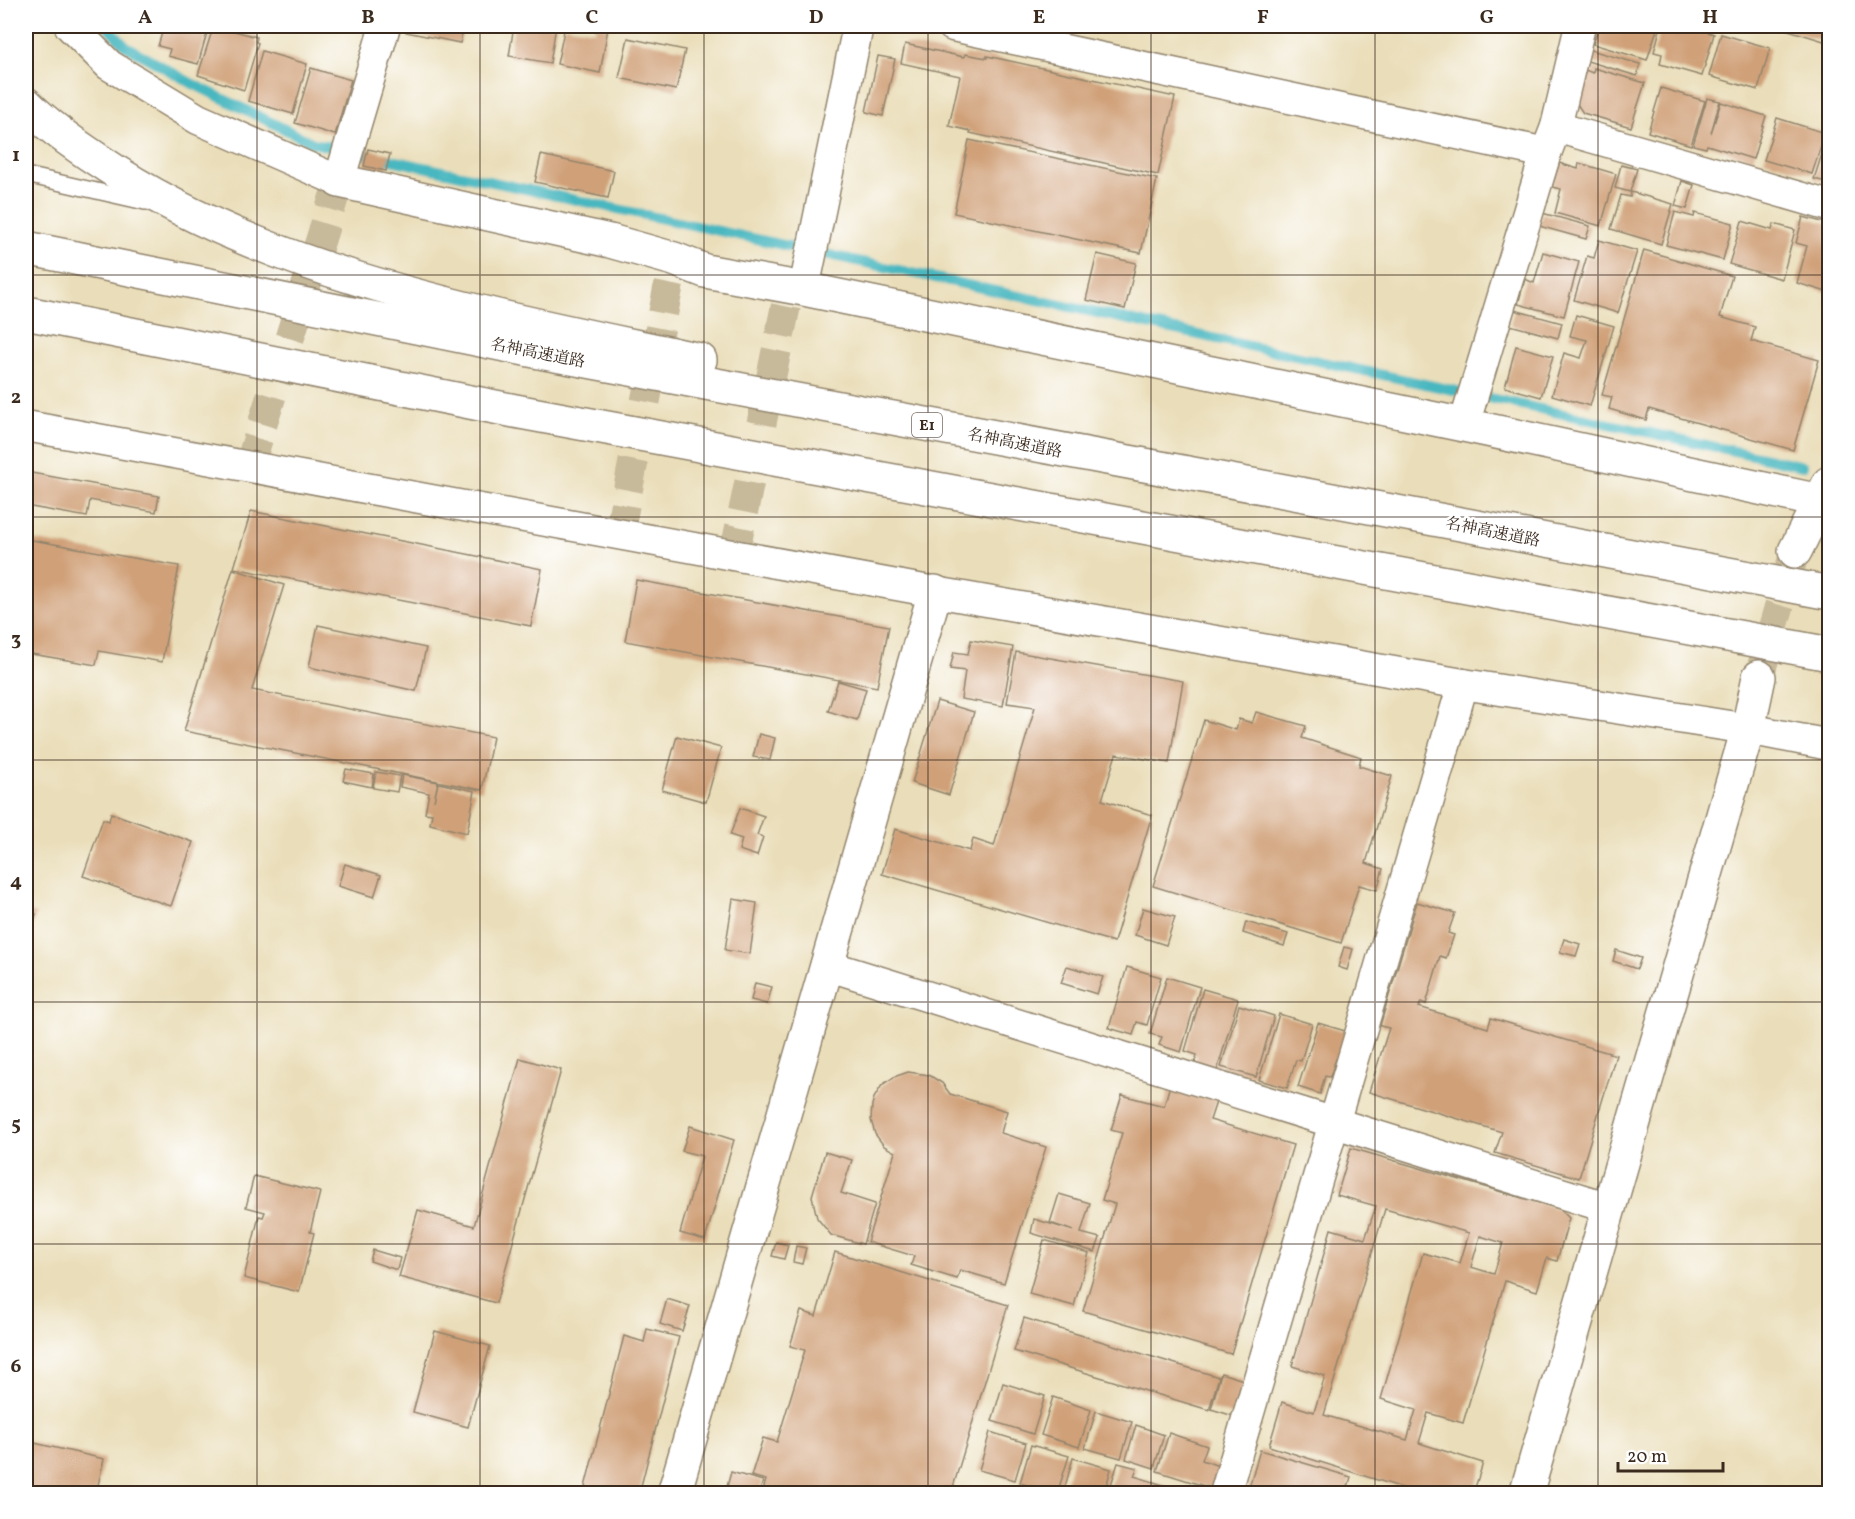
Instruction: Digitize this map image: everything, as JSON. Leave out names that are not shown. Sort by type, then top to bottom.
[{"type":"main road","points":[[26,104],[78,147],[134,185],[201,219],[271,249],[339,273],[454,304],[738,369],[1409,498],[1561,544]]},
{"type":"main road","points":[[345,160],[674,259],[705,271],[809,264],[1470,405],[1826,495],[1795,551]]},
{"type":"main road","name":"名神高速道路","points":[[26,248],[544,353],[1830,594]]},
{"type":"main road","points":[[26,313],[515,411],[1830,654]]},
{"type":"main road","points":[[674,1494],[935,592]]},
{"type":"main road","points":[[1526,1494],[1748,729],[1759,677]]},
{"type":"street","points":[[70,26],[109,65],[198,119],[345,160],[385,26]]},
{"type":"street","points":[[809,264],[858,26]]},
{"type":"street","points":[[954,26],[1551,140],[1830,206]]},
{"type":"street","points":[[1470,405],[1551,140],[1580,26]]},
{"type":"street","points":[[26,426],[935,592],[1463,684],[1748,729],[1830,745]]},
{"type":"street","points":[[1225,1494],[1463,684]]},
{"type":"street","points":[[826,965],[1609,1208]]},
{"type":"lane","points":[[26,175],[137,199],[201,219]]},
{"type":"building","points":[[164,26],[209,26],[198,64],[168,56],[170,49],[158,46]]},
{"type":"building","points":[[216,26],[257,37],[256,42],[258,43],[244,90],[198,75],[213,28],[215,29]]},
{"type":"building","points":[[407,26],[464,26],[460,43],[406,32]]},
{"type":"building","points":[[514,26],[556,26],[550,63],[509,56]]},
{"type":"building","points":[[565,26],[595,31],[595,26],[608,28],[600,73],[557,64]]},
{"type":"building","points":[[1599,26],[1658,26],[1647,60],[1593,44]]},
{"type":"building","points":[[1661,26],[1693,26],[1714,34],[1702,76],[1660,64],[1662,54],[1654,52]]},
{"type":"building","points":[[1786,26],[1830,26],[1830,43],[1785,29]]},
{"type":"building","points":[[1721,34],[1770,48],[1758,90],[1709,76]]},
{"type":"building","points":[[628,38],[685,50],[676,90],[619,78]]},
{"type":"building","points":[[905,44],[964,57],[965,54],[987,58],[987,56],[1175,97],[1158,175],[970,133],[971,131],[949,126],[960,76],[901,63]]},
{"type":"building","points":[[1587,49],[1640,64],[1637,76],[1584,60]]},
{"type":"building","points":[[262,51],[307,64],[293,114],[248,101]]},
{"type":"building","points":[[878,56],[895,59],[883,116],[866,112]]},
{"type":"building","points":[[311,68],[351,80],[335,135],[295,123]]},
{"type":"building","points":[[1594,68],[1645,83],[1631,127],[1583,113],[1573,98],[1582,69],[1593,73]]},
{"type":"building","points":[[1661,88],[1705,101],[1691,145],[1648,132]]},
{"type":"building","points":[[1707,98],[1720,101],[1711,133],[1721,102],[1766,116],[1753,159],[1707,145],[1706,148],[1693,145]]},
{"type":"building","points":[[1777,118],[1825,133],[1812,174],[1764,160]]},
{"type":"building","points":[[1830,129],[1830,183],[1814,179]]},
{"type":"building","points":[[969,140],[1157,179],[1141,253],[954,213]]},
{"type":"building","points":[[368,149],[390,154],[386,171],[364,166]]},
{"type":"building","points":[[541,155],[614,171],[608,198],[535,182]]},
{"type":"building","points":[[1559,163],[1578,169],[1579,163],[1616,174],[1601,226],[1555,213],[1561,189],[1552,187]]},
{"type":"building","points":[[1621,165],[1637,169],[1630,192],[1615,188]]},
{"type":"building","points":[[1682,181],[1694,185],[1687,209],[1675,206]]},
{"type":"building","points":[[1631,192],[1673,204],[1661,244],[1611,229],[1621,195],[1630,197]]},
{"type":"building","points":[[1675,212],[1694,217],[1695,213],[1733,223],[1723,260],[1666,245]]},
{"type":"building","points":[[1542,213],[1590,226],[1586,239],[1539,226]]},
{"type":"building","points":[[1803,217],[1830,224],[1826,244],[1830,245],[1830,293],[1797,283],[1807,246],[1796,243]]},
{"type":"building","points":[[1742,221],[1772,230],[1774,224],[1795,230],[1782,279],[1729,264]]},
{"type":"building","points":[[1599,240],[1637,251],[1618,313],[1574,300],[1587,256],[1594,258]]},
{"type":"building","points":[[1644,250],[1732,276],[1720,317],[1755,327],[1751,341],[1819,360],[1793,450],[1649,409],[1646,420],[1609,409],[1612,397],[1602,395]]},
{"type":"building","points":[[1543,252],[1579,262],[1564,316],[1518,304],[1525,279],[1534,283]]},
{"type":"building","points":[[1097,254],[1136,263],[1125,309],[1086,300]]},
{"type":"building","points":[[1514,310],[1562,323],[1558,338],[1510,325]]},
{"type":"building","points":[[1576,315],[1614,326],[1590,406],[1552,395],[1564,353],[1581,358],[1587,340],[1570,336]]},
{"type":"building","points":[[1516,346],[1553,356],[1541,397],[1505,387]]},
{"type":"building","points":[[26,472],[159,496],[156,512],[90,500],[87,517],[26,506]]},
{"type":"building","points":[[251,511],[542,569],[531,626],[234,568]]},
{"type":"building","points":[[26,539],[179,566],[162,662],[99,651],[96,665],[26,653]]},
{"type":"building","points":[[233,569],[284,585],[252,690],[493,737],[482,790],[184,731]]},
{"type":"building","points":[[636,580],[889,626],[877,687],[625,641]]},
{"type":"building","points":[[318,625],[426,648],[416,691],[309,667]]},
{"type":"building","points":[[971,640],[1013,647],[1003,706],[961,699],[965,671],[950,669],[954,652],[968,654]]},
{"type":"building","points":[[1016,652],[1183,681],[1169,763],[1116,754],[1102,800],[1152,815],[1114,942],[882,874],[895,829],[970,851],[973,839],[994,846],[1035,707],[1007,703]]},
{"type":"building","points":[[838,681],[866,689],[857,720],[828,711]]},
{"type":"building","points":[[937,701],[974,712],[949,795],[912,783]]},
{"type":"building","points":[[1256,712],[1306,726],[1302,738],[1361,757],[1359,766],[1392,776],[1366,863],[1383,869],[1377,890],[1359,885],[1341,943],[1153,886],[1204,720],[1236,730],[1239,719],[1252,723]]},
{"type":"building","points":[[759,734],[775,738],[770,760],[753,757]]},
{"type":"building","points":[[677,736],[721,748],[706,802],[662,790]]},
{"type":"building","points":[[346,769],[374,774],[372,787],[343,781]]},
{"type":"building","points":[[376,772],[400,776],[397,792],[373,788]]},
{"type":"building","points":[[402,775],[438,782],[434,801],[438,783],[475,791],[467,833],[430,824],[432,814],[425,813],[429,793],[400,787]]},
{"type":"building","points":[[740,808],[764,816],[757,835],[763,837],[757,856],[739,850],[742,839],[730,835]]},
{"type":"building","points":[[111,813],[193,842],[171,906],[83,876],[103,819],[109,821]]},
{"type":"building","points":[[345,864],[381,875],[374,897],[338,886]]},
{"type":"building","points":[[733,899],[757,903],[750,954],[725,950]]},
{"type":"building","points":[[1417,902],[1455,913],[1448,933],[1454,935],[1446,958],[1440,956],[1426,1004],[1421,1002],[1419,1007],[1488,1028],[1491,1018],[1616,1055],[1579,1178],[1495,1153],[1502,1132],[1369,1092],[1389,1028],[1380,1026]]},
{"type":"building","points":[[1143,908],[1175,917],[1166,945],[1135,935]]},
{"type":"building","points":[[26,911],[36,914],[26,946]]},
{"type":"building","points":[[1246,922],[1288,934],[1284,946],[1243,933]]},
{"type":"building","points":[[1564,939],[1580,944],[1576,956],[1560,952]]},
{"type":"building","points":[[1344,947],[1353,949],[1347,970],[1338,967]]},
{"type":"building","points":[[1616,950],[1641,958],[1637,969],[1613,961]]},
{"type":"building","points":[[1067,966],[1103,977],[1097,994],[1061,983]]},
{"type":"building","points":[[1127,967],[1161,977],[1147,1025],[1137,1022],[1133,1035],[1109,1028]]},
{"type":"building","points":[[1167,977],[1200,987],[1181,1052],[1159,1045],[1162,1037],[1150,1034]]},
{"type":"building","points":[[755,983],[772,987],[767,1004],[751,1000]]},
{"type":"building","points":[[1203,989],[1238,999],[1217,1071],[1195,1064],[1197,1055],[1185,1051]]},
{"type":"building","points":[[1239,1005],[1274,1016],[1256,1077],[1221,1067]]},
{"type":"building","points":[[1279,1014],[1312,1024],[1301,1061],[1296,1060],[1287,1088],[1259,1080]]},
{"type":"building","points":[[1318,1023],[1352,1033],[1343,1061],[1336,1059],[1330,1077],[1325,1076],[1320,1094],[1298,1087]]},
{"type":"building","points":[[520,1058],[561,1070],[496,1303],[399,1277],[418,1210],[474,1226]]},
{"type":"building","points":[[908,1072],[929,1075],[942,1083],[950,1094],[1007,1111],[1001,1133],[1046,1147],[1004,1283],[960,1270],[957,1279],[911,1265],[914,1256],[867,1242],[895,1152],[884,1146],[875,1134],[871,1120],[872,1105],[882,1085]]},
{"type":"building","points":[[1170,1085],[1217,1099],[1210,1120],[1293,1145],[1231,1354],[1083,1311],[1115,1204],[1102,1200],[1122,1133],[1111,1130],[1122,1095],[1164,1106]]},
{"type":"building","points":[[690,1126],[734,1140],[705,1240],[680,1233],[702,1156],[682,1151]]},
{"type":"building","points":[[1351,1148],[1560,1209],[1569,1218],[1557,1261],[1547,1258],[1537,1291],[1505,1281],[1463,1423],[1428,1413],[1419,1443],[1483,1463],[1473,1494],[1422,1494],[1269,1446],[1282,1402],[1314,1412],[1325,1376],[1292,1366],[1331,1229],[1365,1239],[1376,1206],[1337,1195]],"holes":[[[1385,1209],[1469,1233],[1460,1263],[1423,1253],[1381,1399],[1416,1410],[1407,1440],[1324,1415]],[[1480,1236],[1503,1243],[1494,1274],[1471,1267]]]},
{"type":"building","points":[[825,1152],[852,1160],[841,1193],[875,1204],[863,1244],[831,1235],[817,1218],[812,1196]]},
{"type":"building","points":[[254,1176],[320,1192],[310,1232],[314,1233],[299,1292],[244,1278],[259,1216],[263,1217],[265,1212],[246,1207]]},
{"type":"building","points":[[1059,1194],[1090,1203],[1081,1233],[1100,1238],[1095,1252],[1031,1233],[1034,1219],[1074,1231],[1050,1223]]},
{"type":"building","points":[[1044,1240],[1089,1253],[1074,1306],[1029,1294]]},
{"type":"building","points":[[776,1242],[788,1245],[784,1259],[772,1256]]},
{"type":"building","points":[[796,1246],[806,1248],[802,1264],[793,1262]]},
{"type":"building","points":[[373,1250],[400,1258],[397,1270],[370,1261]]},
{"type":"building","points":[[835,1252],[1008,1305],[951,1494],[762,1494],[766,1480],[751,1476],[763,1438],[777,1442],[805,1350],[790,1346],[801,1311],[816,1316]]},
{"type":"building","points":[[667,1299],[690,1306],[682,1331],[660,1324]]},
{"type":"building","points":[[1024,1318],[1219,1377],[1209,1410],[1014,1351]]},
{"type":"building","points":[[647,1329],[679,1337],[639,1494],[608,1494],[585,1487],[624,1336],[644,1342]]},
{"type":"building","points":[[435,1331],[490,1346],[468,1427],[413,1412]]},
{"type":"building","points":[[1221,1373],[1250,1382],[1240,1418],[1211,1409]]},
{"type":"building","points":[[1003,1383],[1045,1396],[1033,1434],[992,1421]]},
{"type":"building","points":[[1053,1397],[1091,1410],[1079,1447],[1041,1435]]},
{"type":"building","points":[[1096,1411],[1132,1422],[1121,1458],[1085,1448]]},
{"type":"building","points":[[1136,1425],[1164,1435],[1154,1468],[1126,1459]]},
{"type":"building","points":[[990,1432],[1026,1443],[1015,1480],[979,1470]]},
{"type":"building","points":[[1169,1433],[1207,1446],[1202,1460],[1224,1468],[1217,1490],[1157,1471]]},
{"type":"building","points":[[26,1441],[104,1459],[96,1494],[26,1494]]},
{"type":"building","points":[[1031,1445],[1069,1456],[1057,1494],[1020,1483]]},
{"type":"building","points":[[1260,1450],[1351,1477],[1348,1487],[1368,1494],[1247,1494]]},
{"type":"building","points":[[1073,1458],[1111,1469],[1104,1494],[1063,1494]]},
{"type":"building","points":[[1118,1463],[1137,1468],[1134,1476],[1173,1488],[1171,1494],[1108,1494]]},
{"type":"building","points":[[731,1472],[763,1481],[759,1494],[725,1494]]},
{"type":"waterway","points":[[107,26],[126,46],[191,83],[313,143],[1803,466]]},
{"type":"tunnel","points":[[249,467],[339,181]]},
{"type":"tunnel","points":[[619,534],[674,259]]},
{"type":"tunnel","points":[[734,556],[790,286]]},
{"type":"tunnel","points":[[1759,677],[1795,551]]}]
